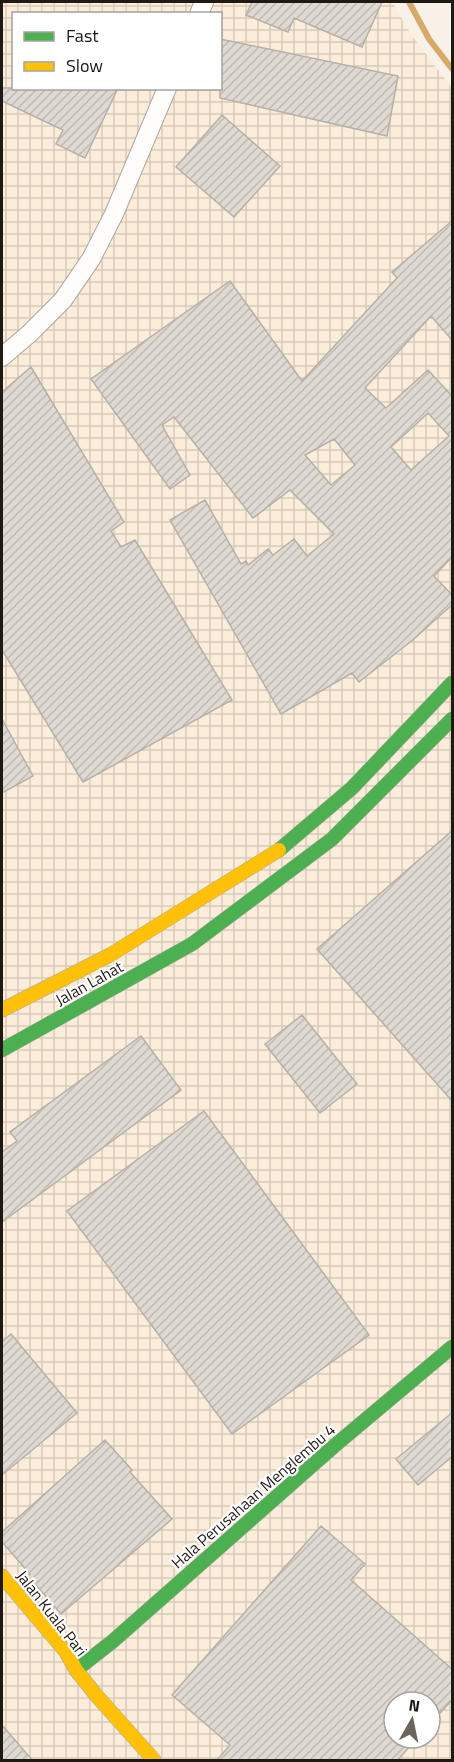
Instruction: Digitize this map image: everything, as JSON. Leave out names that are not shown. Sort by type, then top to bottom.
[{"type":"main road","points":[[2,1010],[110,955],[273,855],[352,788],[453,682]]},
{"type":"main road","name":"Jalan Lahat","points":[[2,1050],[192,944],[332,839],[453,719]]},
{"type":"main road","name":"Hala Perusahaan Menglembu 4","points":[[76,1670],[113,1641],[333,1447],[453,1347]]},
{"type":"main road","name":"Jalan Kuala Pari","points":[[2,1576],[66,1652],[76,1670],[96,1695],[154,1761]]},
{"type":"main road","name":"Jalan Kuala Pari","points":[[9,1605],[58,1661],[76,1670]]},
{"type":"street","points":[[2,357],[63,300],[91,259],[114,214],[166,90]]},
{"type":"shaded area","points":[[2,2],[392,2],[412,36],[452,88],[452,1760],[2,1760]]},
{"type":"building","points":[[252,2],[382,2],[362,47],[294,18],[288,32],[246,15]]},
{"type":"building","points":[[222,39],[398,76],[387,136],[220,98]]},
{"type":"building","points":[[2,88],[12,88],[12,90],[117,90],[85,158],[56,144],[63,130],[2,101]]},
{"type":"building","points":[[222,115],[280,166],[234,217],[176,167]]},
{"type":"building","points":[[453,220],[453,341],[431,316],[365,388],[386,408],[428,370],[453,397],[453,556],[434,576],[453,596],[453,604],[414,639],[359,682],[352,673],[281,714],[170,520],[205,500],[241,564],[246,561],[248,565],[268,549],[273,555],[294,539],[307,556],[334,534],[290,490],[253,518],[174,417],[162,425],[190,475],[170,489],[91,379],[230,281],[302,381],[397,278],[392,272]],"holes":[[[428,413],[449,436],[411,470],[391,447]],[[334,439],[355,465],[331,485],[305,455]]]},
{"type":"building","points":[[31,367],[124,522],[111,531],[121,547],[135,540],[232,700],[83,782],[2,650],[2,392]]},
{"type":"building","points":[[2,719],[33,776],[2,793]]},
{"type":"building","points":[[453,830],[453,1102],[317,949]]},
{"type":"building","points":[[302,1015],[357,1084],[320,1113],[265,1044]]},
{"type":"building","points":[[141,1036],[181,1090],[2,1222],[2,1152],[17,1141],[10,1132]]},
{"type":"building","points":[[204,1111],[369,1335],[232,1434],[67,1211]]},
{"type":"building","points":[[11,1334],[77,1413],[2,1475],[2,1342]]},
{"type":"building","points":[[453,1412],[453,1456],[418,1485],[396,1459]]},
{"type":"building","points":[[105,1440],[172,1519],[61,1614],[2,1542],[2,1532]]},
{"type":"building","points":[[321,1526],[365,1564],[351,1580],[453,1670],[453,1699],[442,1711],[442,1690],[382,1690],[382,1750],[407,1750],[397,1761],[216,1761],[230,1745],[172,1695]]},
{"type":"building","points":[[2,1725],[33,1761],[2,1761]]},
{"type":"waterway","points":[[409,2],[429,39],[452,69]]},
{"type":"traffic: fast","points":[[279,850],[352,788],[452,683]]},
{"type":"traffic: fast","points":[[2,1050],[192,944],[332,839],[452,719]]},
{"type":"traffic: fast","points":[[76,1670],[113,1641],[333,1447],[452,1347]]},
{"type":"traffic: slow","points":[[2,1010],[110,955],[279,850]]},
{"type":"traffic: slow","points":[[2,1576],[66,1652],[76,1670],[96,1695],[154,1760]]}]
